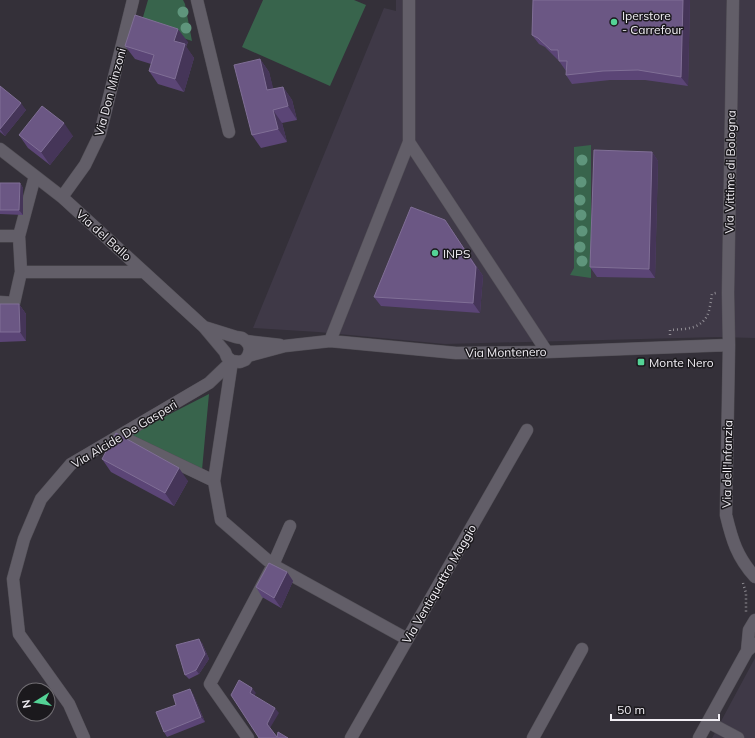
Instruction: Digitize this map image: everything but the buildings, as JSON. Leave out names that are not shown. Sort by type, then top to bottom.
[{"type":"street","name":"Via Don Minzoni","points":[[62,197],[85,165],[100,134],[133,0]]},
{"type":"street","points":[[330,341],[409,142],[409,0]]},
{"type":"street","name":"Via Vittime di Bologna","points":[[729,345],[728,293],[733,0]]},
{"type":"street","points":[[197,1],[229,132]]},
{"type":"street","points":[[409,142],[546,352]]},
{"type":"street","name":"Via del Ballo","points":[[0,149],[62,197],[204,327],[228,356]]},
{"type":"street","points":[[0,302],[14,303],[21,272],[19,236],[35,176]]},
{"type":"street","points":[[0,236],[19,236]]},
{"type":"street","points":[[21,272],[144,272]]},
{"type":"street","name":"Via Montenero","points":[[204,327],[241,339],[285,346]]},
{"type":"street","points":[[228,356],[240,362],[245,360],[250,350],[248,345],[241,339],[230,340],[226,345],[228,356],[214,481],[221,520],[273,565],[407,639]]},
{"type":"street","name":"Via Montenero","points":[[248,356],[285,346],[330,341],[456,353],[546,352],[729,345]]},
{"type":"street","name":"Via dell'Infanzia","points":[[729,345],[726,515],[730,534],[737,553],[747,568],[755,576]]},
{"type":"street","name":"Via Alcide De Gasperi","points":[[84,738],[69,704],[19,634],[13,579],[24,539],[41,499],[71,464],[209,383],[228,356]]},
{"type":"street","name":"Via Ventiquattro Maggio","points":[[351,738],[527,430]]},
{"type":"street","points":[[120,436],[214,481]]},
{"type":"street","points":[[248,738],[210,684],[273,565],[290,526]]},
{"type":"street","points":[[699,738],[751,647],[749,630],[755,620]]},
{"type":"street","points":[[533,738],[582,649]]},
{"type":"street","points":[[708,722],[738,738]]},
{"type":"path","points":[[670,347],[670,330],[686,329],[699,325],[707,315],[712,294],[728,293]]},
{"type":"shaded area","points":[[396,0],[755,0],[755,338],[718,337],[445,344],[318,332],[253,328],[384,8],[396,11]]},
{"type":"shaded area","points":[[755,658],[755,738],[712,738]]},
{"type":"green space","points":[[148,0],[183,0],[192,41],[141,24]]},
{"type":"green space","points":[[263,0],[354,0],[366,5],[330,86],[242,47]]},
{"type":"green space","points":[[591,145],[591,278],[570,275],[574,268],[574,147]]},
{"type":"green space","points":[[209,394],[202,470],[129,435]]},
{"type":"place","name":"Iperstore - Carrefour","points":[[614,22]]},
{"type":"place","name":"INPS","points":[[435,253]]},
{"type":"place","name":"Monte Nero","points":[[641,362]]}]
